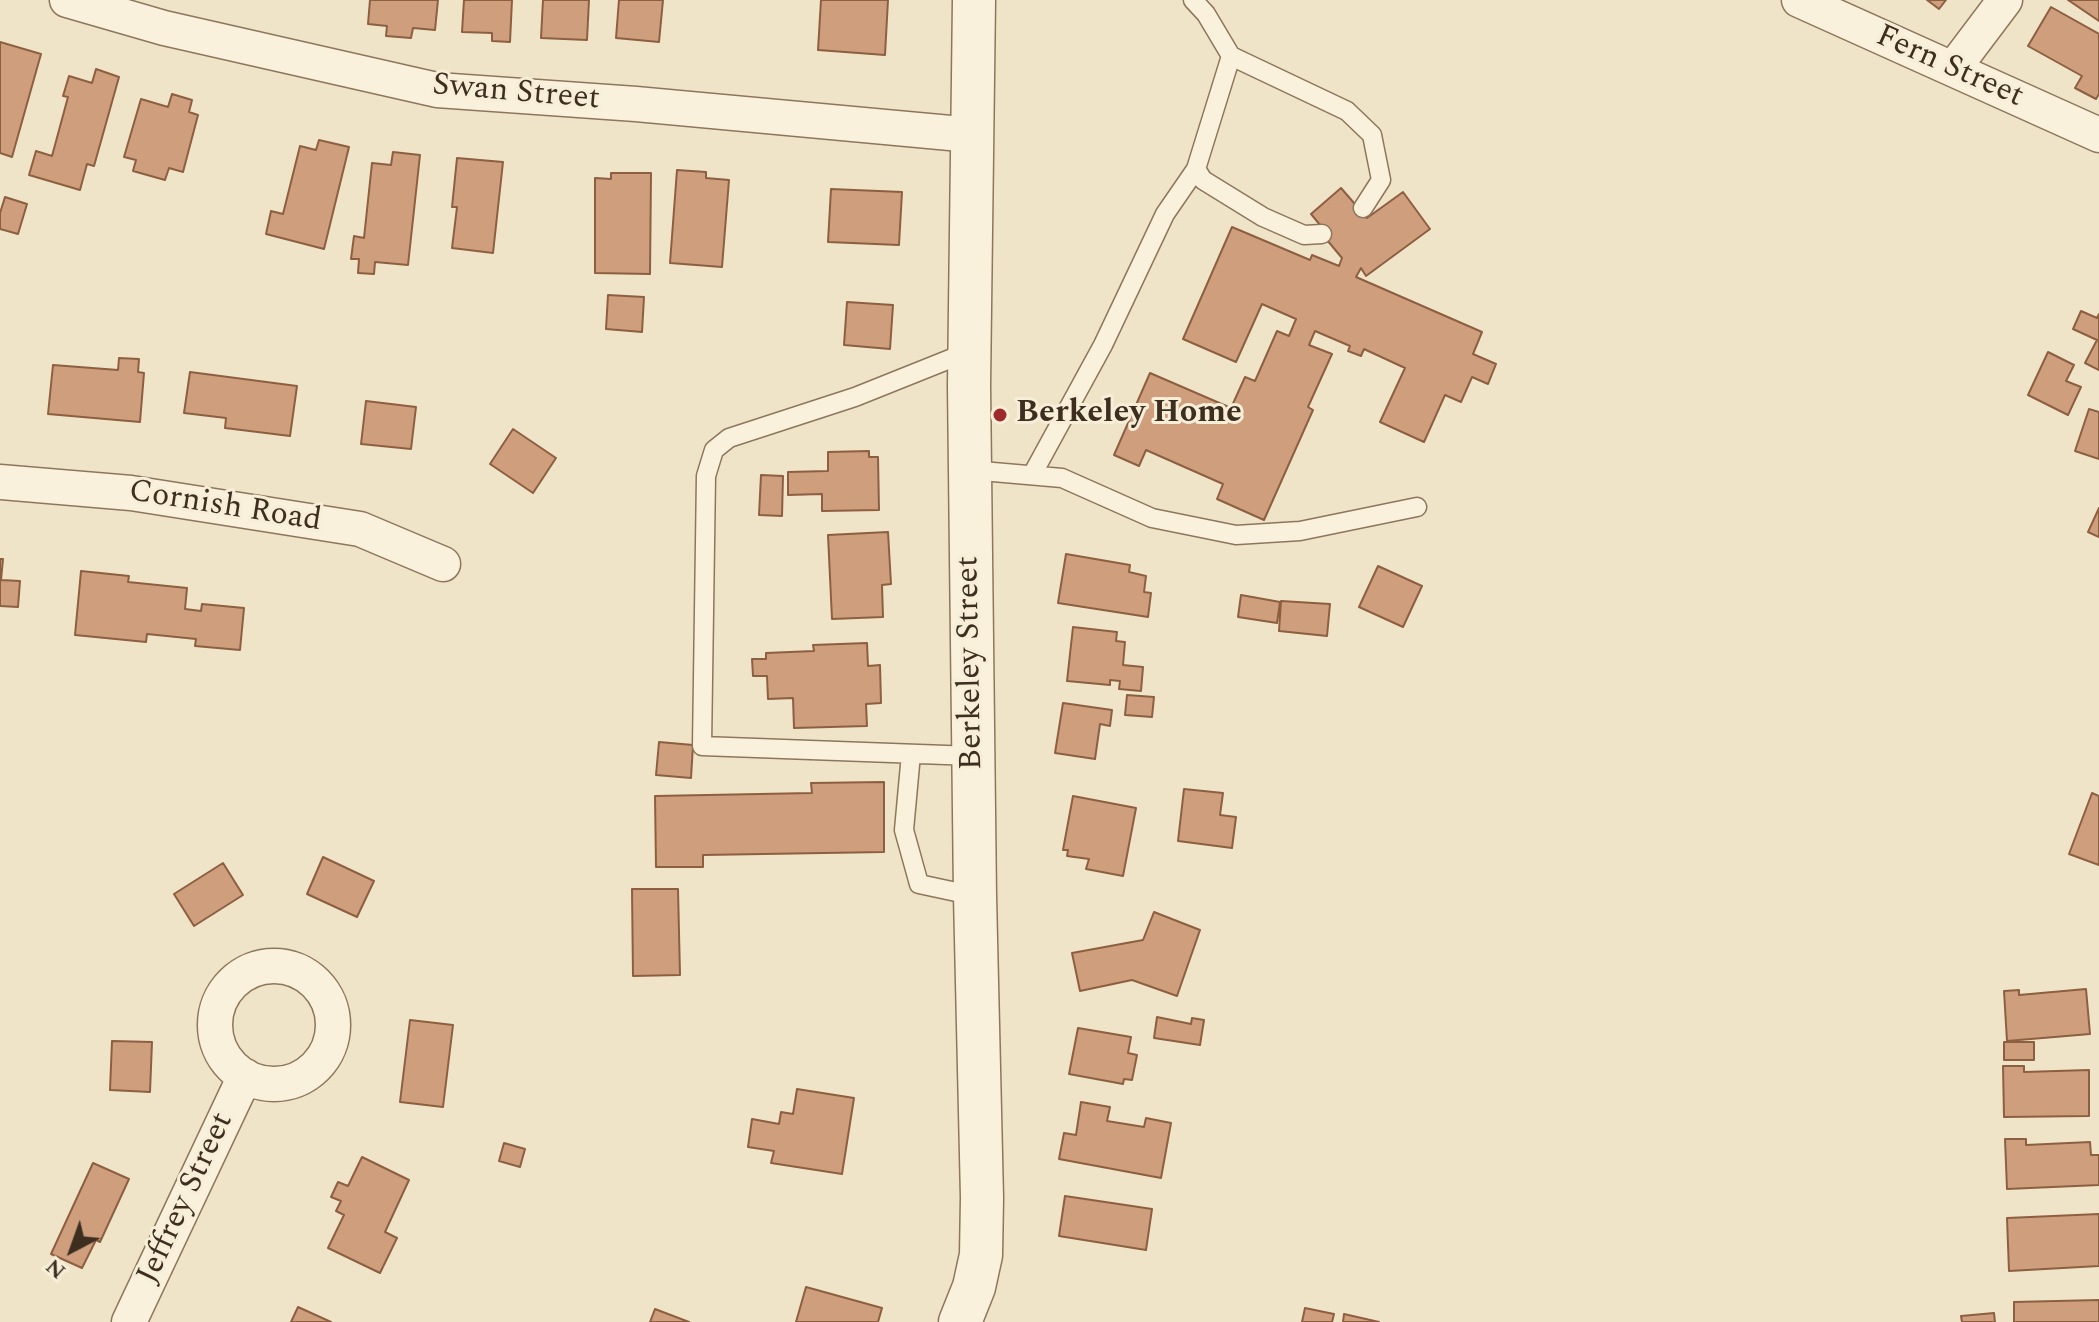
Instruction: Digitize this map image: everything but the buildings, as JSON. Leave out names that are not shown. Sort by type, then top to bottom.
[{"type":"street","name":"Swan Street","points":[[67,0],[164,28],[437,90],[636,104],[972,135]]},
{"type":"street","name":"Berkeley Street","points":[[960,1322],[974,1287],[981,1255],[982,1198],[970,470],[974,0]]},
{"type":"street","name":"Fern Street","points":[[1799,0],[2099,135]]},
{"type":"street","points":[[1953,69],[2005,0]]},
{"type":"street","name":"Cornish Road","points":[[0,482],[131,493],[360,529],[443,564]]},
{"type":"street","name":"Jeffrey Street","points":[[129,1322],[245,1076]]},
{"type":"lane","points":[[1193,0],[1206,14],[1231,56],[1347,111],[1372,135],[1381,180],[1363,208]]},
{"type":"lane","points":[[1032,475],[1103,345],[1165,214],[1196,169],[1231,56]]},
{"type":"lane","points":[[1196,169],[1203,180],[1263,217],[1304,235],[1322,234]]},
{"type":"lane","points":[[970,351],[855,397],[729,438],[714,450],[706,476],[702,746],[973,756]]},
{"type":"lane","points":[[970,470],[1062,478],[1152,518],[1236,535],[1300,531],[1417,507]]},
{"type":"lane","points":[[911,754],[904,830],[919,884],[975,896]]},
{"type":"place","name":"Berkeley Home","points":[[1000,415]]}]
